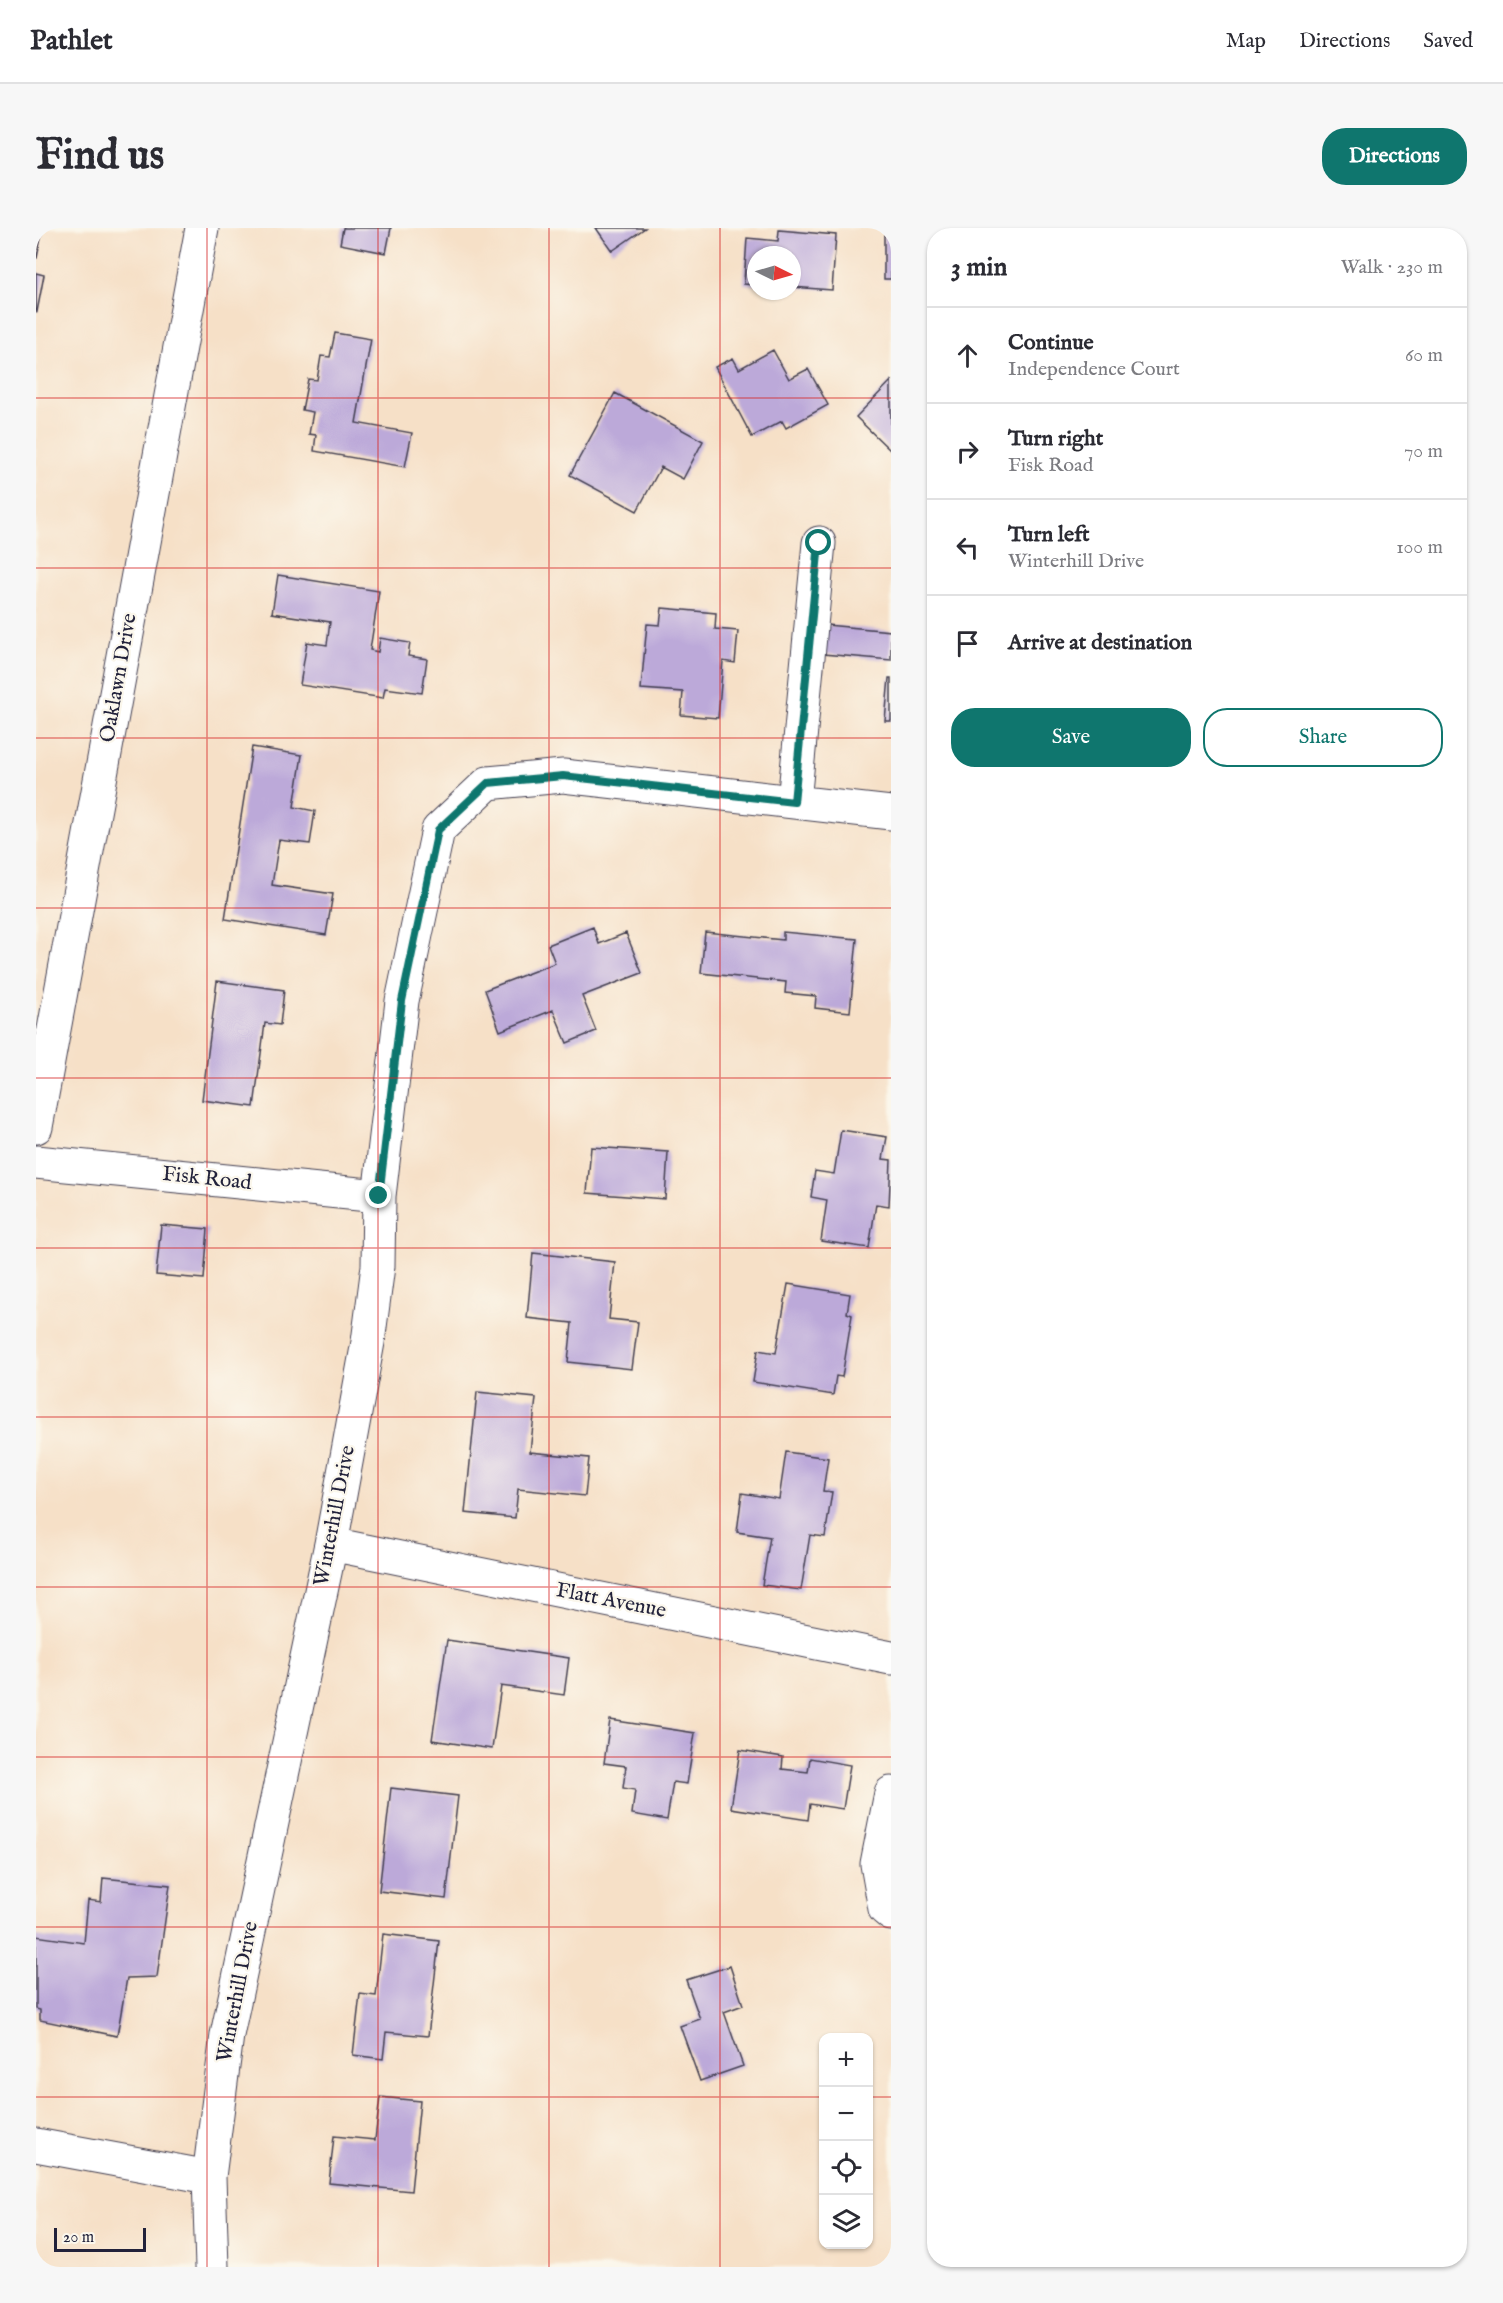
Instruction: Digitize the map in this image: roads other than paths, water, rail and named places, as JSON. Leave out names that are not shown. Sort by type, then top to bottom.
[{"type":"street","name":"Oaklawn Drive","points":[[36,1127],[202,228]]},
{"type":"street","points":[[819,543],[794,802],[891,813]]},
{"type":"street","name":"Winterhill Drive","points":[[212,2267],[209,2177],[227,2035],[331,1544],[368,1342],[378,1266],[379,1196],[402,1001],[438,830],[488,783],[563,776],[794,802]]},
{"type":"street","name":"Fisk Road","points":[[36,1162],[379,1196]]},
{"type":"street","name":"Flatt Avenue","points":[[331,1544],[891,1658]]},
{"type":"street","points":[[891,1793],[876,1864],[885,1909],[891,1914]]},
{"type":"street","points":[[36,2145],[209,2177]]}]
